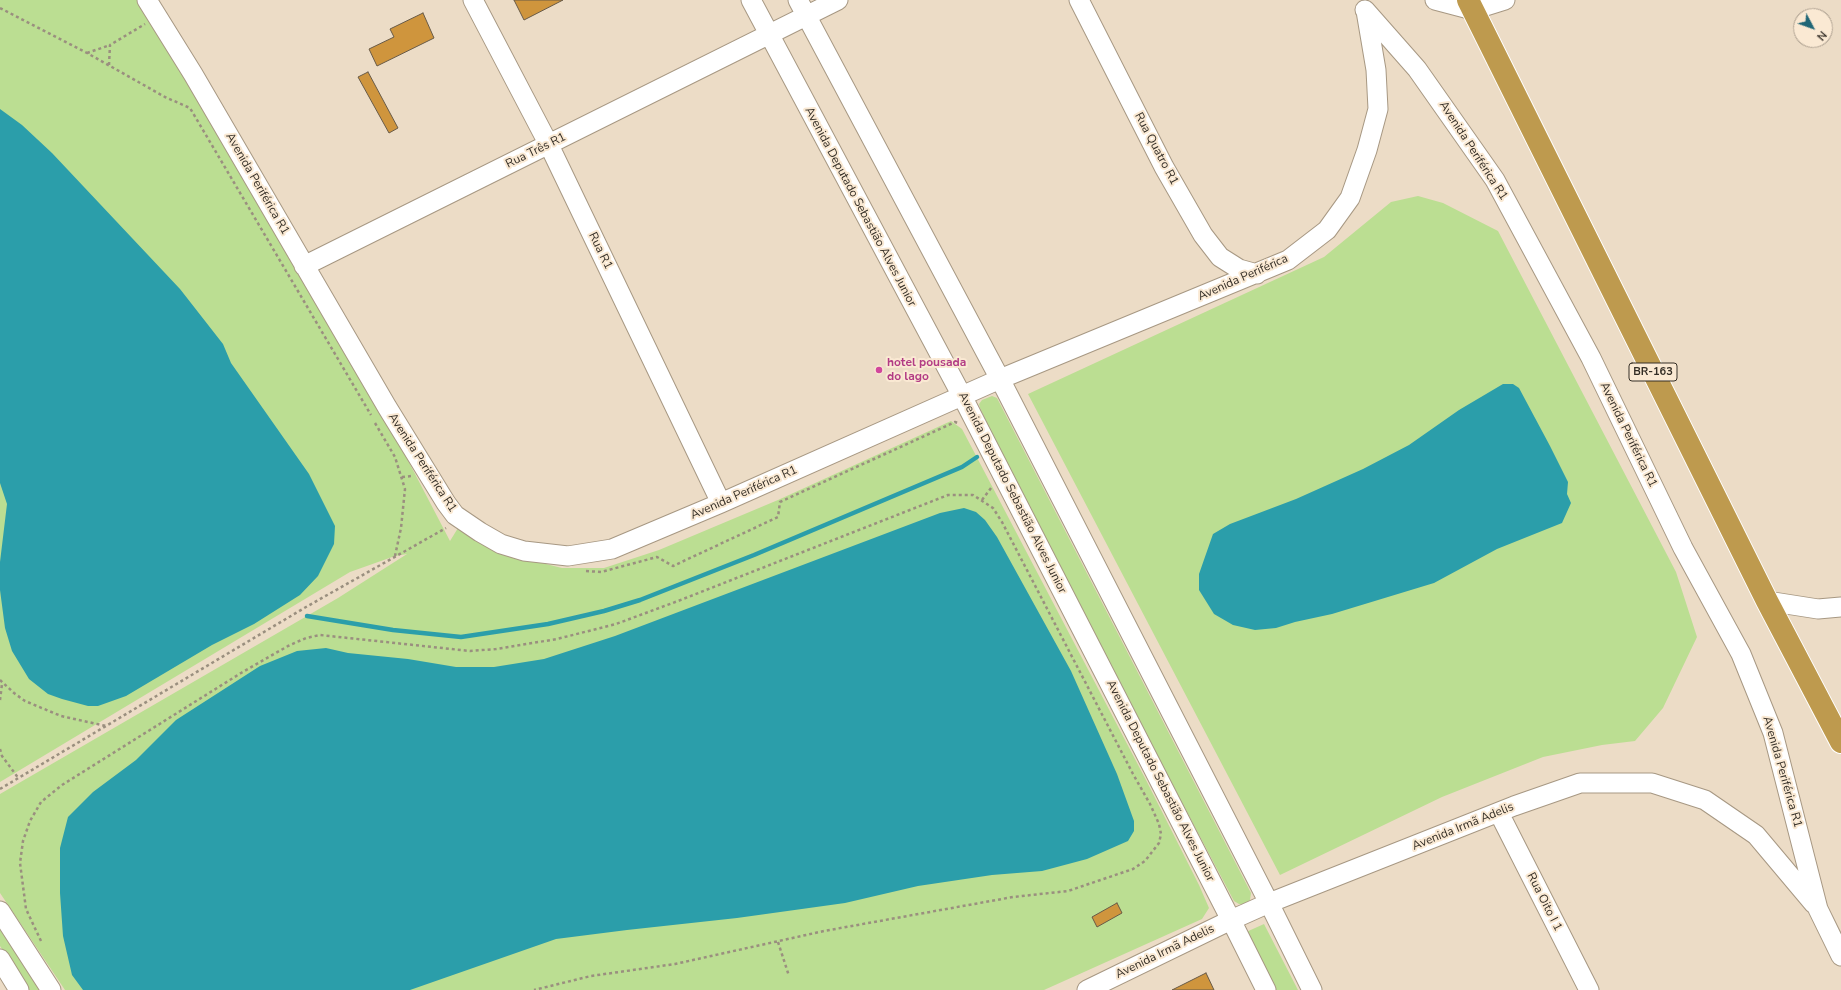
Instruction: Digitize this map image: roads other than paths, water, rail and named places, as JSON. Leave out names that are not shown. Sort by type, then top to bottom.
[{"type":"highway","name":"BR-163","points":[[1470,5],[1767,601],[1841,742]]},
{"type":"street","name":"Avenida Periférica R1","points":[[147,0],[197,81],[387,407],[446,503],[455,515],[501,544],[524,551],[568,556],[612,549],[721,503],[962,396]]},
{"type":"street","name":"Rua R1","points":[[473,0],[549,145],[721,503]]},
{"type":"street","name":"Avenida Deputado Sebastião Alves Junior","points":[[751,0],[962,396],[1266,990]]},
{"type":"street","name":"Rua Três R1","points":[[304,266],[769,36],[802,8],[838,0]]},
{"type":"street","name":"Rua Quatro R1","points":[[1079,0],[1164,167],[1203,235],[1220,256],[1239,269],[1257,274]]},
{"type":"street","points":[[1435,0],[1470,5],[1505,0]]},
{"type":"street","name":"Avenida Periférica R1","points":[[1362,5],[1417,68],[1495,180],[1591,358],[1683,548],[1741,654],[1773,733],[1818,909]]},
{"type":"street","name":"Avenida Periférica","points":[[962,396],[1288,260],[1327,230],[1350,198],[1367,150],[1378,109],[1376,70],[1362,5]]},
{"type":"street","points":[[802,8],[1000,379],[1312,990]]},
{"type":"street","points":[[1767,601],[1818,609],[1841,607]]},
{"type":"street","name":"Avenida Irmã Adelis","points":[[1087,990],[1231,920],[1269,904],[1499,813],[1580,783],[1652,783],[1706,800],[1756,835],[1818,909]]},
{"type":"street","name":"Rua Oito I 1","points":[[1499,813],[1589,990]]},
{"type":"street","points":[[1818,909],[1841,956]]},
{"type":"street","points":[[0,911],[50,990]]},
{"type":"street","points":[[0,959],[19,990]]},
{"type":"water","points":[[0,109],[22,125],[52,153],[180,289],[223,344],[231,363],[309,474],[335,526],[334,544],[318,576],[300,595],[254,624],[212,645],[126,696],[98,706],[88,706],[48,694],[29,679],[12,651],[5,628],[0,590],[0,562],[7,504],[0,483]]},
{"type":"water","points":[[1503,384],[1513,384],[1519,388],[1568,482],[1567,494],[1571,503],[1562,523],[1497,549],[1434,583],[1332,614],[1295,622],[1276,628],[1255,630],[1233,625],[1214,614],[1199,590],[1199,574],[1213,534],[1230,524],[1296,499],[1363,469],[1409,445],[1459,410]]},
{"type":"water","points":[[964,508],[976,512],[985,520],[997,537],[1071,671],[1117,774],[1134,821],[1134,831],[1128,841],[1087,859],[1042,871],[992,875],[918,886],[845,903],[737,918],[556,939],[410,990],[83,990],[72,975],[63,936],[60,893],[60,848],[68,817],[93,792],[136,760],[176,720],[260,666],[297,651],[326,648],[348,653],[408,659],[456,667],[494,667],[544,659],[615,636],[940,513]]},
{"type":"waterway","points":[[307,616],[393,630],[461,637],[548,624],[604,611],[640,600],[754,555],[962,467],[977,457]]},
{"type":"place","name":"hotel pousada do lago","points":[[879,370]]}]
